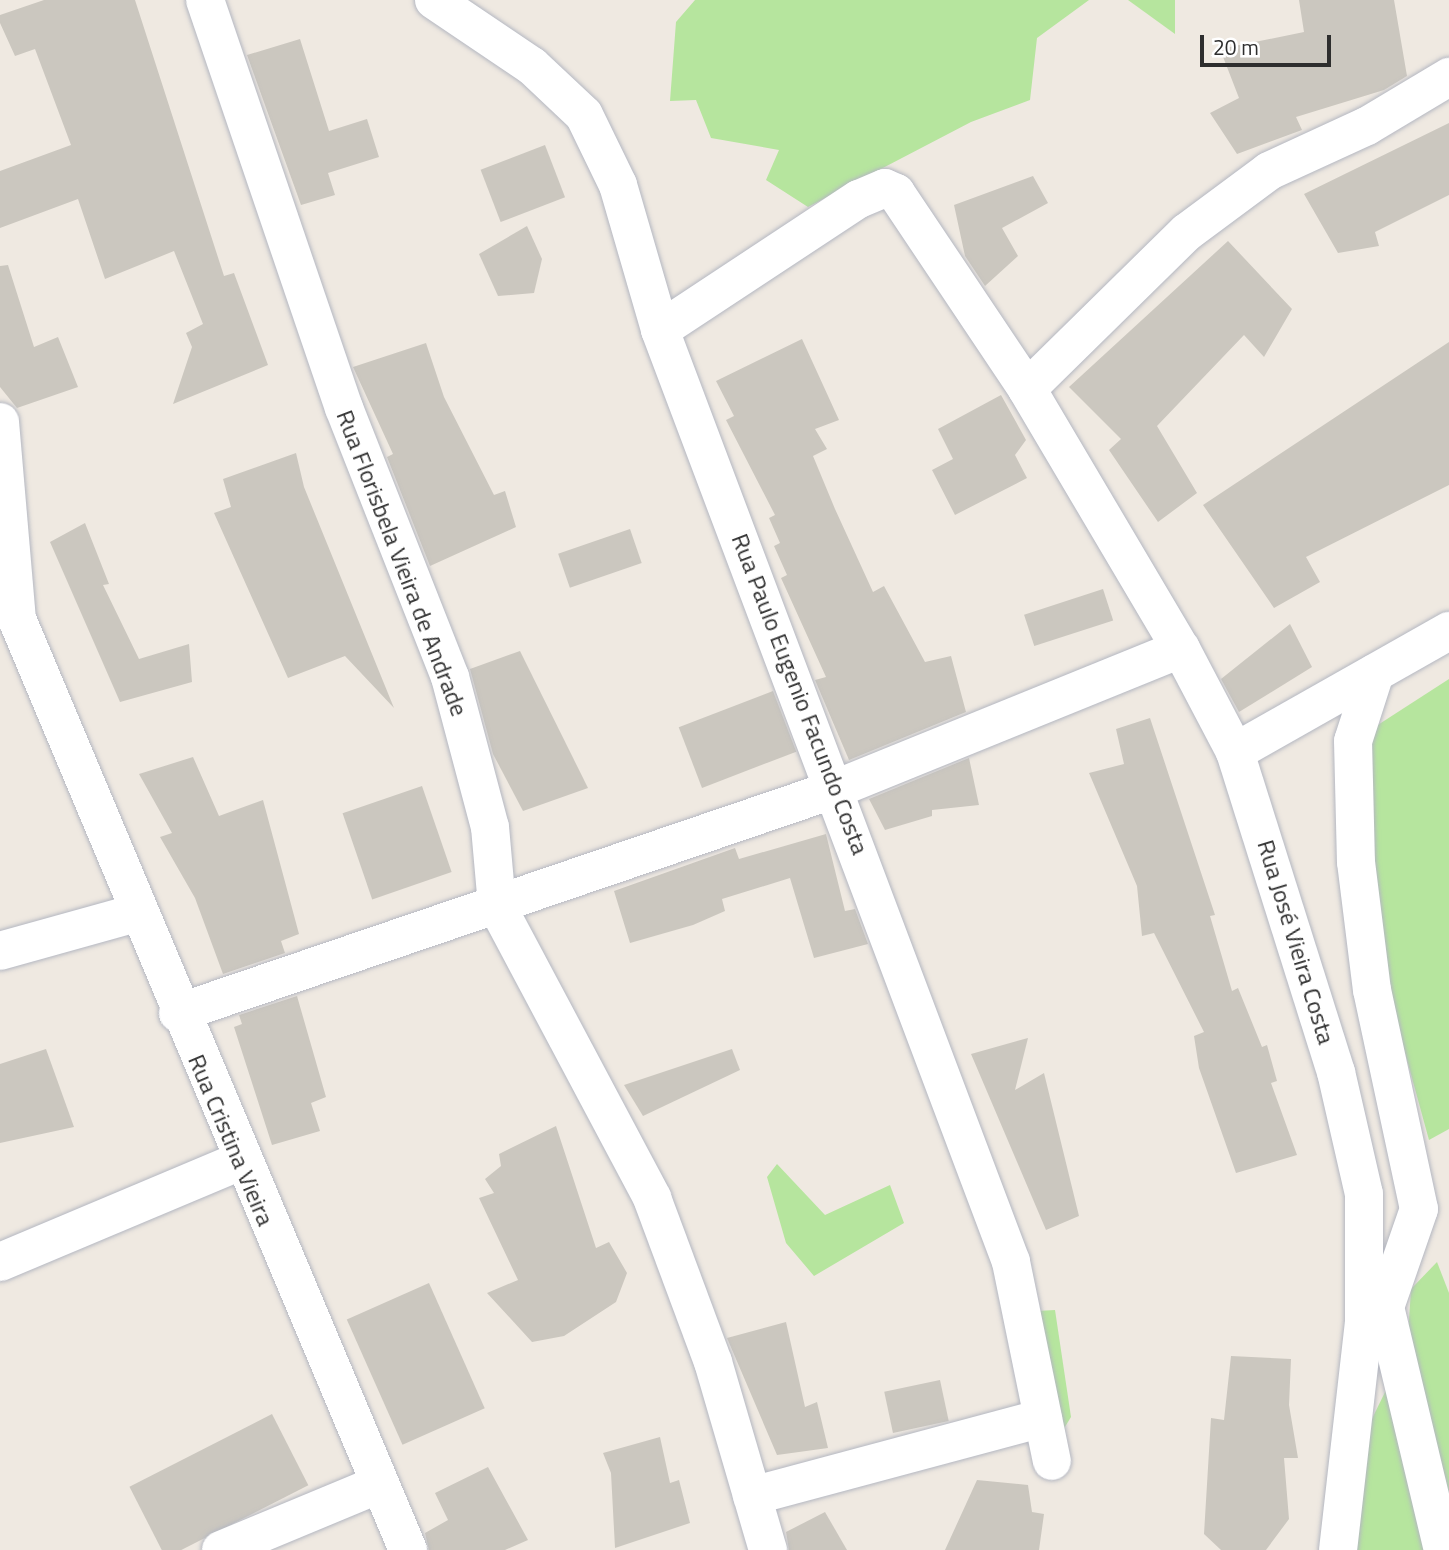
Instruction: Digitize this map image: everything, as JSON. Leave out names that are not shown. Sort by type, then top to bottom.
[{"type":"street","name":"Rua Florisbela Vieira de Andrade","points":[[205,0],[344,408],[450,677],[490,827],[497,906],[652,1198],[713,1362],[768,1550]]},
{"type":"street","name":"Rua Paulo Eugenio Facundo Costa","points":[[434,0],[532,66],[584,115],[618,185],[660,330],[838,788],[1011,1262],[1052,1461]]},
{"type":"street","points":[[1027,389],[1187,232],[1269,171],[1367,125],[1449,77]]},
{"type":"street","name":"Rua José Vieira Costa","points":[[660,330],[772,251],[885,188],[912,215],[1027,389],[1181,649],[1235,752],[1336,1072],[1364,1194],[1364,1322],[1338,1550]]},
{"type":"street","name":"Rua Cristina Vieira","points":[[0,422],[17,619],[240,1161],[377,1485],[408,1550]]},
{"type":"street","points":[[1235,752],[1449,631]]},
{"type":"street","points":[[178,1013],[838,788],[1181,649]]},
{"type":"street","points":[[1375,673],[1353,741],[1356,862],[1372,990],[1434,1201],[1385,1307],[1443,1550]]},
{"type":"street","points":[[0,950],[136,913]]},
{"type":"street","points":[[0,1262],[240,1161]]},
{"type":"street","points":[[1364,1240],[1434,1201]]},
{"type":"street","points":[[752,1496],[1043,1418]]},
{"type":"street","points":[[221,1550],[377,1485]]},
{"type":"green space","points":[[695,0],[1089,0],[1037,38],[1030,100],[971,122],[808,207],[766,180],[779,150],[711,138],[696,100],[670,101],[676,22]]},
{"type":"green space","points":[[1128,0],[1175,0],[1175,34]]},
{"type":"green space","points":[[1449,679],[1449,1129],[1429,1140],[1368,918],[1370,730]]},
{"type":"green space","points":[[777,1164],[825,1215],[890,1185],[904,1223],[814,1276],[786,1243],[767,1177]]},
{"type":"green space","points":[[1437,1262],[1449,1293],[1449,1501],[1407,1351],[1411,1289]]},
{"type":"green space","points":[[1055,1310],[1071,1417],[1060,1435],[1037,1311]]},
{"type":"green space","points":[[1389,1384],[1425,1550],[1349,1550],[1364,1435]]},
{"type":"building","points":[[44,0],[135,0],[224,276],[234,273],[268,365],[173,404],[192,347],[186,333],[203,324],[174,251],[105,279],[78,199],[0,228],[0,171],[71,145],[35,49],[15,56],[0,23],[0,15]]},
{"type":"building","points":[[1299,0],[1394,0],[1407,76],[1384,90],[1296,117],[1302,130],[1237,154],[1210,113],[1239,98],[1220,49],[1304,32]]},
{"type":"building","points":[[300,39],[329,131],[367,119],[379,157],[328,173],[335,195],[301,205],[247,55]]},
{"type":"building","points":[[1449,123],[1449,195],[1375,232],[1379,246],[1338,253],[1304,194]]},
{"type":"building","points":[[545,145],[565,197],[501,222],[481,170]]},
{"type":"building","points":[[1033,176],[1048,203],[1002,228],[1018,256],[985,286],[965,256],[954,205]]},
{"type":"building","points":[[527,226],[542,259],[534,293],[498,296],[479,254]]},
{"type":"building","points":[[1228,241],[1292,309],[1264,357],[1244,335],[1157,426],[1197,493],[1158,522],[1109,450],[1121,439],[1069,387]]},
{"type":"building","points":[[8,265],[34,347],[58,337],[78,387],[17,408],[0,387],[0,266]]},
{"type":"building","points":[[802,339],[839,420],[815,429],[827,449],[813,456],[835,509],[873,592],[884,586],[925,662],[951,656],[966,712],[849,760],[815,680],[826,677],[781,578],[787,575],[774,546],[780,543],[769,518],[775,515],[726,420],[734,416],[716,381]]},
{"type":"building","points":[[1449,342],[1449,485],[1306,557],[1320,582],[1274,608],[1203,505]]},
{"type":"building","points":[[426,343],[444,397],[494,495],[505,491],[516,527],[430,566],[387,457],[393,454],[353,367]]},
{"type":"building","points":[[1001,395],[1026,440],[1015,455],[1027,478],[955,515],[932,470],[953,459],[938,429]]},
{"type":"building","points":[[296,453],[304,487],[394,708],[345,656],[288,678],[214,513],[231,507],[223,479]]},
{"type":"building","points":[[85,523],[109,584],[103,585],[139,659],[189,644],[192,682],[120,702],[50,542]]},
{"type":"building","points":[[630,529],[642,563],[570,588],[558,554]]},
{"type":"building","points":[[1103,589],[1113,620],[1034,646],[1024,615]]},
{"type":"building","points":[[1290,624],[1312,667],[1239,712],[1221,679]]},
{"type":"building","points":[[520,651],[588,788],[523,811],[493,754],[470,669]]},
{"type":"building","points":[[773,691],[796,752],[702,788],[679,727]]},
{"type":"building","points":[[1150,718],[1215,915],[1210,916],[1232,991],[1238,988],[1262,1047],[1267,1045],[1277,1081],[1271,1083],[1297,1155],[1236,1173],[1199,1068],[1194,1036],[1204,1032],[1154,933],[1142,936],[1137,886],[1089,773],[1124,764],[1116,729]]},
{"type":"building","points":[[193,757],[219,816],[263,800],[299,934],[281,941],[285,953],[223,974],[195,898],[160,837],[172,833],[139,774]]},
{"type":"building","points":[[969,758],[979,805],[932,810],[932,816],[885,830],[869,799]]},
{"type":"building","points":[[422,786],[452,872],[372,899],[343,813]]},
{"type":"building","points":[[826,834],[845,911],[855,909],[868,944],[814,958],[790,878],[722,899],[725,911],[693,925],[630,943],[614,891],[735,848],[739,859]]},
{"type":"building","points":[[297,996],[326,1097],[311,1103],[320,1131],[272,1145],[234,1027],[242,1024],[239,1015]]},
{"type":"building","points":[[1028,1038],[1015,1090],[1044,1073],[1079,1216],[1046,1230],[971,1054]]},
{"type":"building","points":[[46,1049],[74,1127],[0,1143],[0,1064]]},
{"type":"building","points":[[732,1049],[740,1070],[643,1116],[624,1085]]},
{"type":"building","points":[[556,1126],[596,1248],[609,1242],[627,1273],[616,1302],[564,1336],[532,1342],[487,1293],[518,1280],[479,1198],[494,1193],[485,1179],[501,1166],[499,1154]]},
{"type":"building","points":[[429,1283],[485,1408],[403,1445],[347,1320]]},
{"type":"building","points":[[786,1322],[805,1407],[817,1402],[828,1448],[777,1455],[727,1338]]},
{"type":"building","points":[[1231,1356],[1291,1359],[1289,1405],[1298,1458],[1284,1458],[1289,1519],[1266,1550],[1221,1550],[1204,1534],[1211,1418],[1224,1420]]},
{"type":"building","points":[[940,1380],[949,1421],[893,1433],[884,1392]]},
{"type":"building","points":[[272,1414],[308,1485],[181,1550],[162,1550],[129,1487]]},
{"type":"building","points":[[660,1437],[670,1483],[679,1480],[690,1523],[615,1548],[611,1473],[603,1453]]},
{"type":"building","points":[[488,1467],[528,1540],[505,1550],[429,1550],[425,1533],[448,1520],[435,1493]]},
{"type":"building","points":[[977,1480],[1028,1485],[1032,1512],[1044,1514],[1039,1550],[945,1550]]},
{"type":"building","points":[[825,1512],[847,1550],[789,1550],[786,1532]]}]
